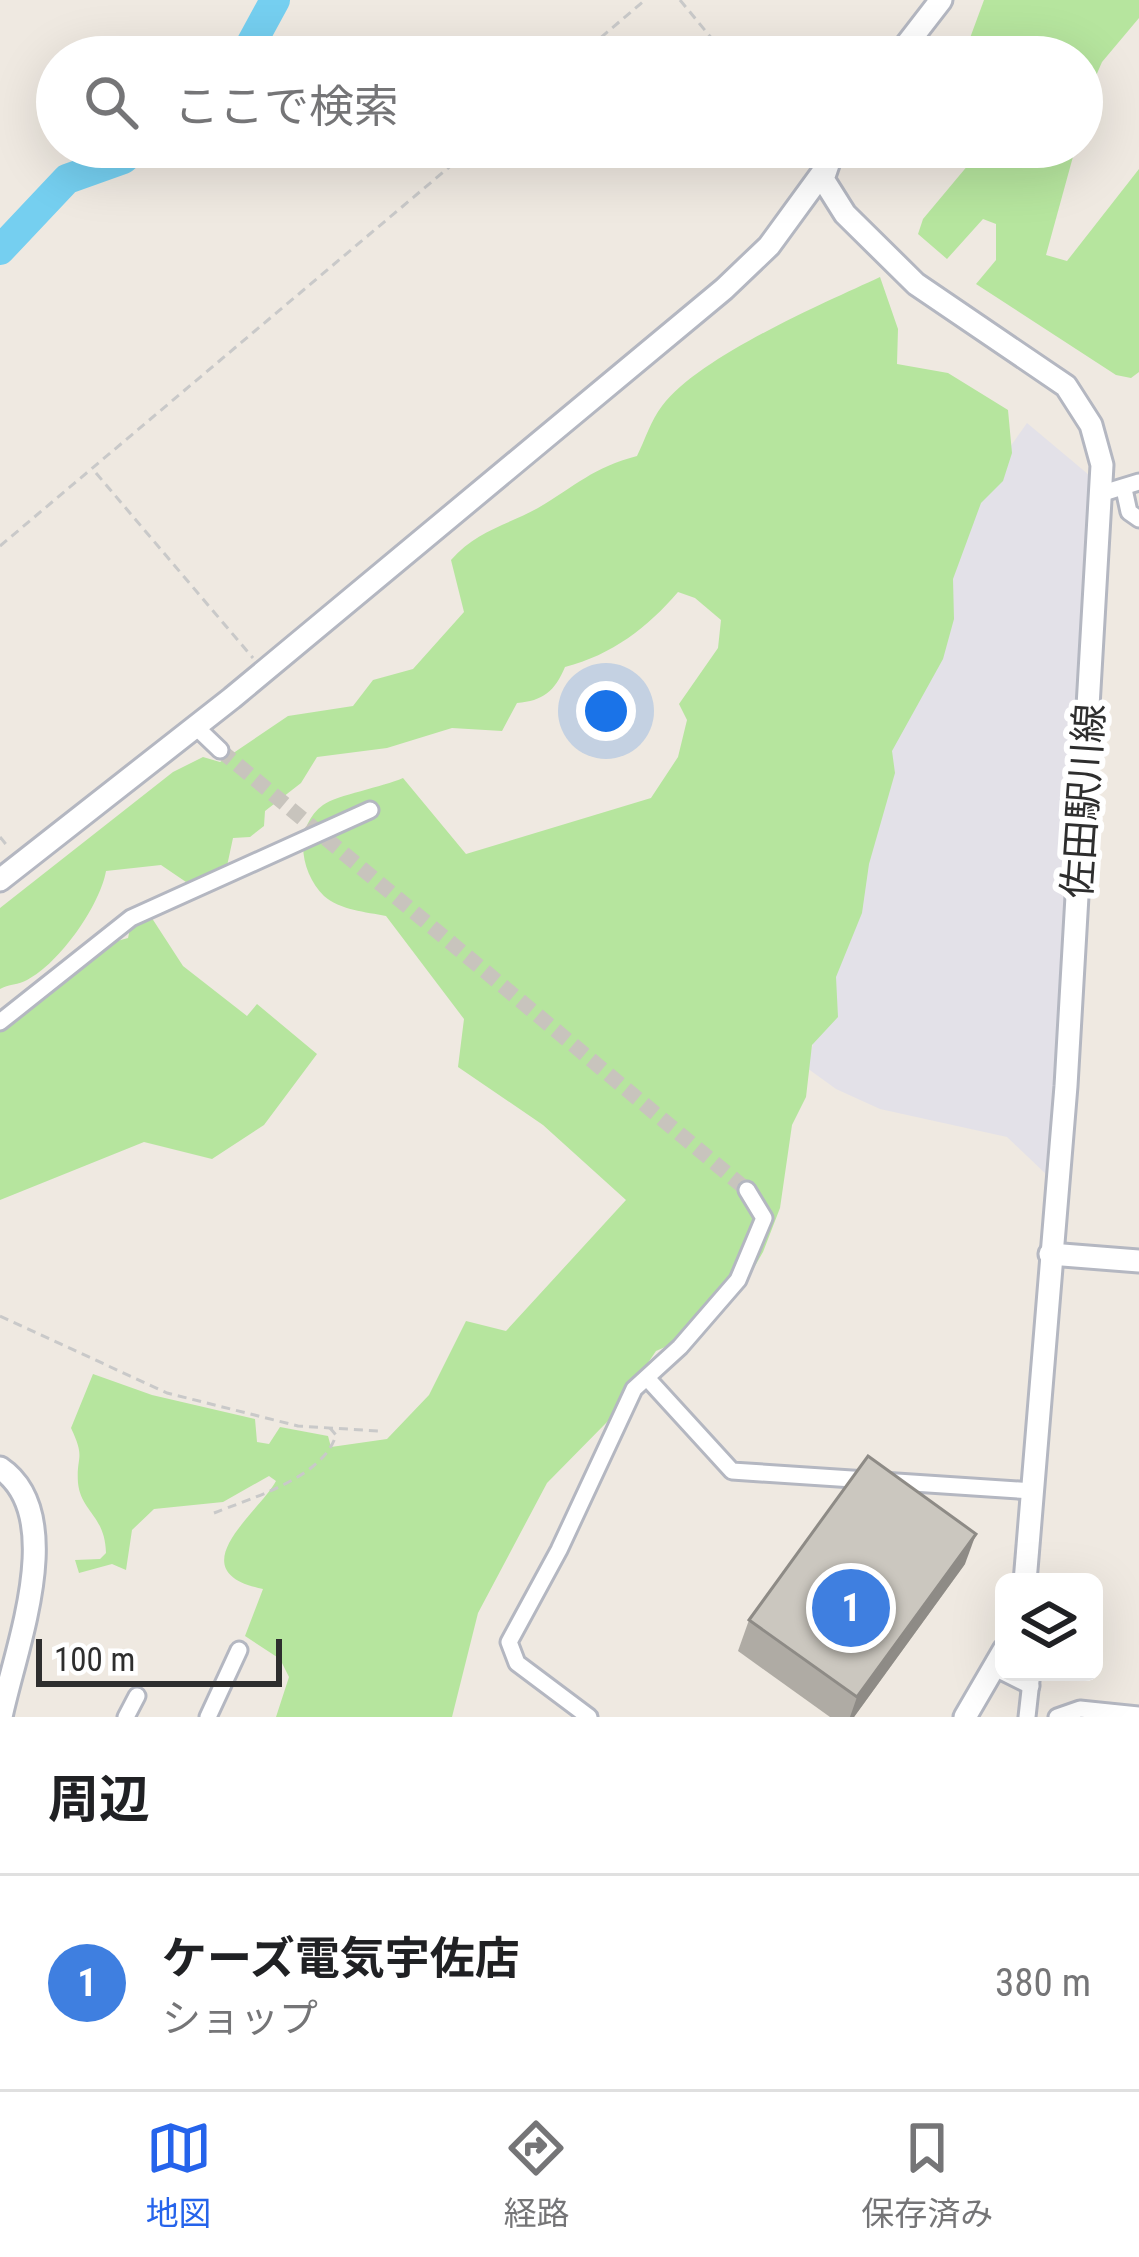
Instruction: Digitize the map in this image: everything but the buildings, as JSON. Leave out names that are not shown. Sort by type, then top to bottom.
[{"type":"main road","points":[[913,36],[941,0]]},
{"type":"main road","points":[[0,880],[196,727],[741,274],[770,246],[825,168]]},
{"type":"main road","name":"佐田駅川線","points":[[823,172],[832,198],[888,260],[932,296],[1066,386],[1084,411],[1122,488],[1049,1254],[1026,1573]]},
{"type":"main road","points":[[1049,1254],[1139,1261]]},
{"type":"main road","points":[[0,1468],[29,1502],[36,1545],[1,1717]]},
{"type":"main road","points":[[965,1717],[995,1667]]},
{"type":"street","points":[[1122,488],[1129,512],[1139,519]]},
{"type":"street","points":[[196,727],[220,750]]},
{"type":"street","points":[[0,1022],[131,918],[370,810]]},
{"type":"street","points":[[589,1717],[517,1663],[508,1642],[560,1550],[619,1418],[647,1378],[738,1280],[764,1218],[747,1190]]},
{"type":"street","points":[[647,1378],[732,1471],[1033,1491]]},
{"type":"street","points":[[208,1717],[239,1650]]},
{"type":"street","points":[[1028,1717],[1032,1681]]},
{"type":"street","points":[[126,1717],[136,1696]]},
{"type":"street","points":[[1058,1717],[1080,1709],[1139,1715]]},
{"type":"path","points":[[603,36],[645,0]]},
{"type":"path","points":[[680,0],[710,36]]},
{"type":"path","points":[[0,547],[448,168]]},
{"type":"path","points":[[94,471],[264,671]]},
{"type":"path","points":[[0,1316],[166,1393],[275,1422],[378,1431]]},
{"type":"path","points":[[214,1513],[293,1478],[318,1461],[333,1445],[336,1435],[330,1428]]},
{"type":"shaded area","points":[[1027,423],[1089,475],[1094,493],[1049,1177],[1007,1137],[880,1109],[836,1089],[807,1068],[903,677],[956,523]]},
{"type":"green space","points":[[984,0],[1139,0],[1139,18],[1103,61],[1103,36],[971,36]]},
{"type":"green space","points":[[966,168],[1070,168],[1046,255],[1067,261],[1139,169],[1139,372],[1131,378],[1116,375],[976,284],[996,260],[996,224],[983,219],[947,259],[918,234],[923,219]]},
{"type":"green space","points":[[880,277],[898,329],[897,364],[948,373],[1008,410],[1012,453],[1003,481],[981,503],[953,579],[954,619],[943,659],[892,751],[895,773],[869,864],[862,913],[836,977],[838,1017],[812,1045],[806,1097],[792,1125],[780,1208],[763,1252],[740,1292],[706,1329],[656,1351],[610,1419],[547,1483],[478,1613],[452,1717],[276,1717],[289,1677],[280,1659],[245,1636],[263,1589],[238,1580],[226,1569],[225,1555],[276,1481],[269,1476],[223,1502],[154,1509],[132,1530],[126,1570],[112,1564],[79,1573],[75,1560],[100,1559],[106,1553],[102,1530],[80,1493],[79,1452],[71,1428],[93,1374],[152,1395],[255,1419],[257,1442],[269,1444],[280,1427],[328,1436],[331,1447],[387,1439],[429,1395],[466,1321],[506,1331],[626,1200],[543,1125],[458,1067],[464,1019],[386,916],[354,910],[324,896],[305,863],[307,825],[330,801],[403,778],[466,854],[651,798],[678,757],[687,720],[679,704],[718,648],[721,620],[695,598],[678,592],[628,638],[565,667],[541,697],[517,703],[502,731],[452,728],[387,748],[317,757],[301,783],[265,811],[264,826],[250,837],[233,838],[227,866],[186,882],[161,865],[106,871],[96,900],[65,947],[40,972],[0,989],[0,908],[173,772],[203,757],[220,762],[288,716],[353,706],[373,680],[413,669],[464,612],[451,560],[461,550],[597,471],[637,456],[662,406],[732,350]]},
{"type":"green space","points":[[146,909],[183,966],[247,1016],[257,1004],[317,1054],[264,1125],[212,1159],[144,1142],[0,1200],[0,1010],[46,995],[110,943],[128,938],[134,911]]},
{"type":"waterway","points":[[255,36],[275,0]]},
{"type":"waterway","points":[[0,250],[67,179],[98,168]]},
{"type":"tunnel","points":[[220,750],[747,1190]]},
{"type":"place","name":"ケーズ電気宇佐店","points":[[851,1608]]}]
